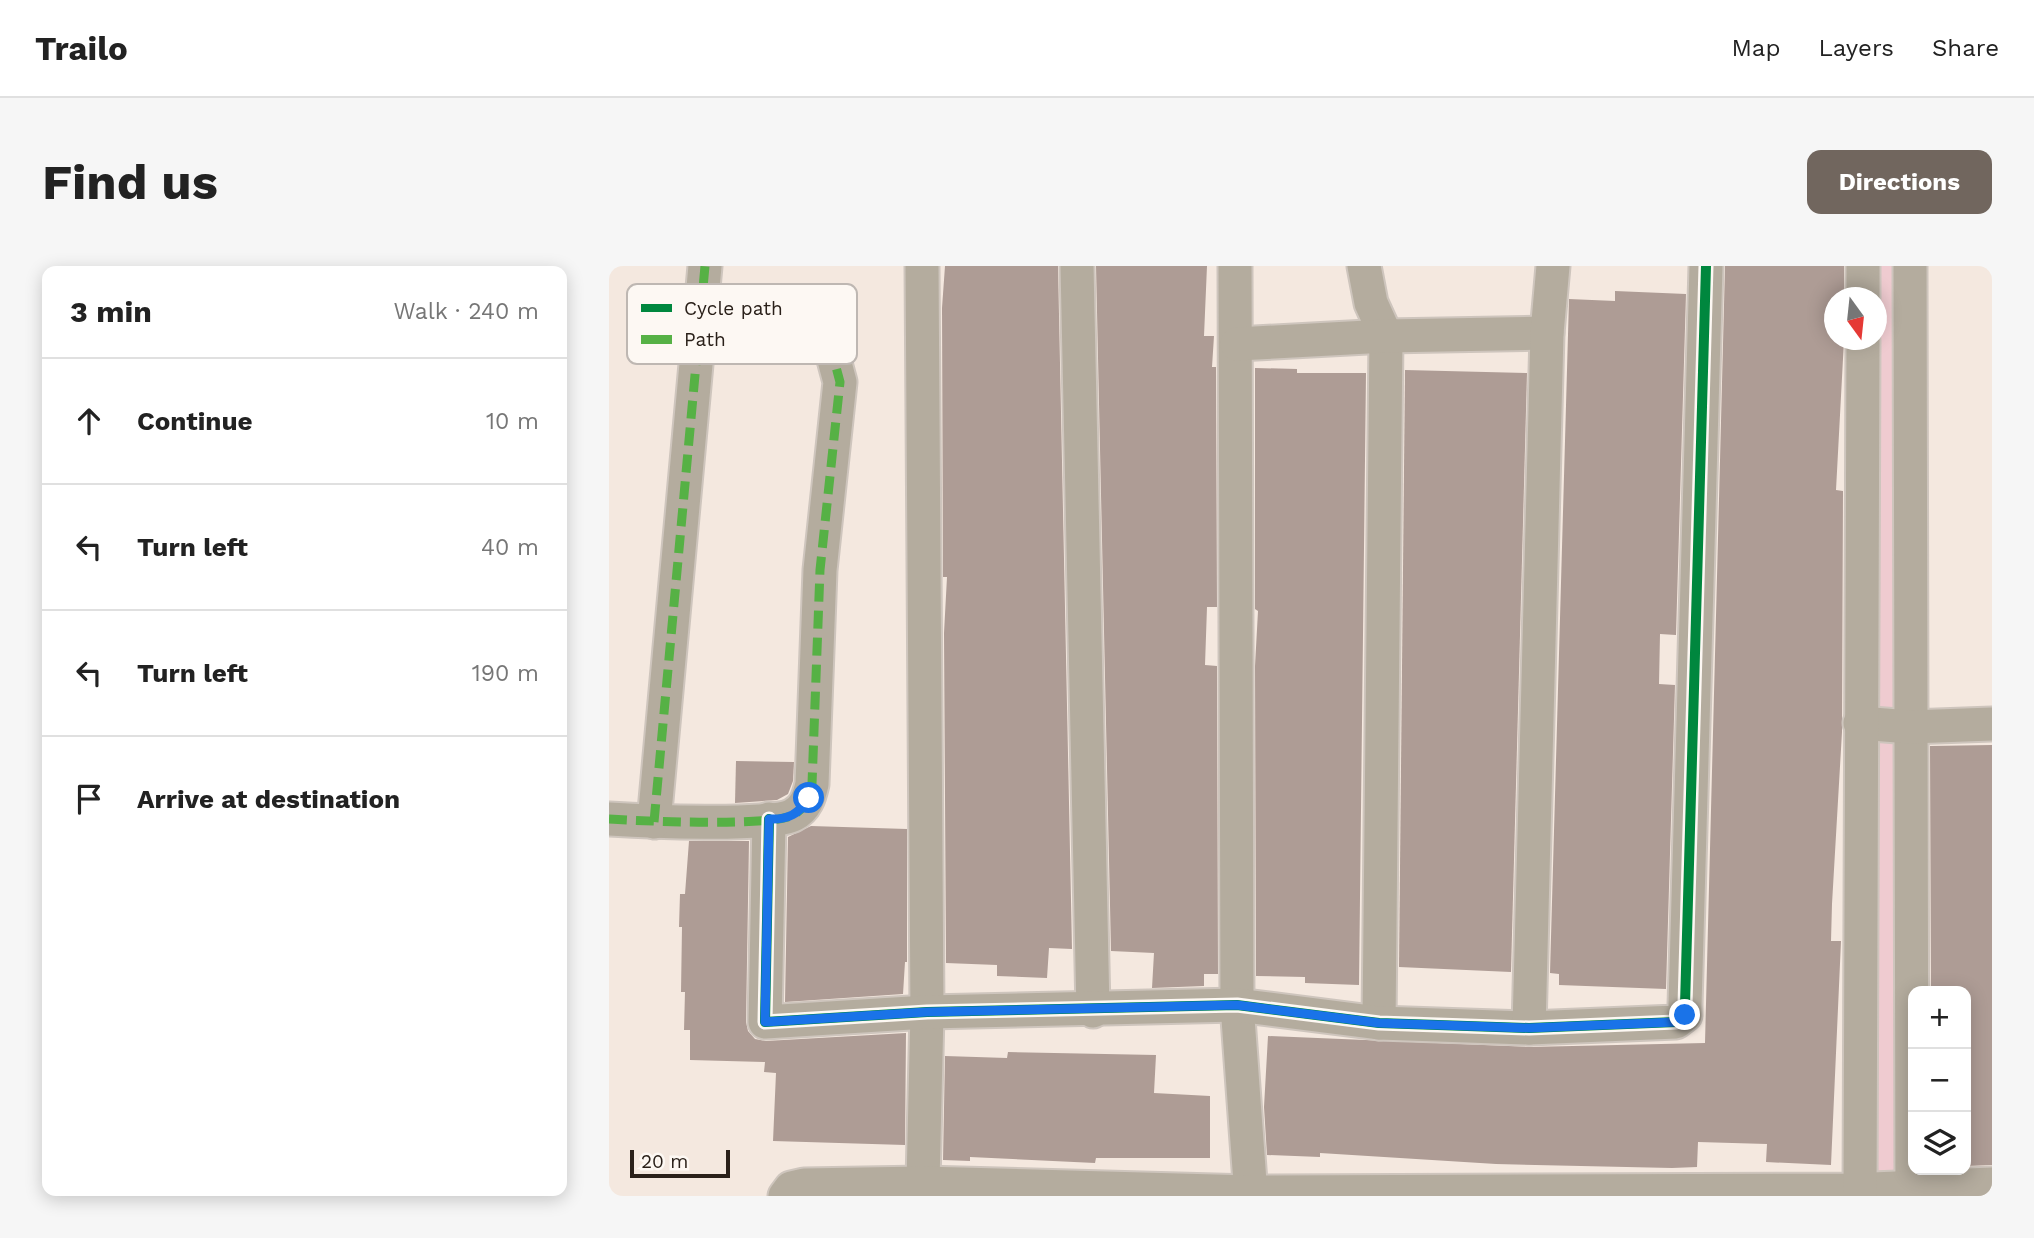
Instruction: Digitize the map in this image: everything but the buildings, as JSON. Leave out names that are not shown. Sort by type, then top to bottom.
[{"type":"street","points":[[703,284],[705,266]]},
{"type":"street","points":[[922,266],[927,1012],[923,1183]]},
{"type":"street","points":[[1077,266],[1093,1011]]},
{"type":"street","points":[[1235,266],[1237,1005],[1251,1194]]},
{"type":"street","points":[[1364,266],[1371,303],[1386,335],[1379,1023]]},
{"type":"street","points":[[1529,1028],[1547,333],[1553,266]]},
{"type":"street","points":[[769,819],[765,1022],[927,1012],[1093,1011],[1237,1005],[1379,1023],[1529,1028],[1676,1022],[1685,1015],[1706,266]]},
{"type":"street","points":[[1863,287],[1864,266]]},
{"type":"street","points":[[1910,266],[1912,1191]]},
{"type":"street","points":[[1237,344],[1386,335],[1547,333]]},
{"type":"street","points":[[1860,1193],[1863,350]]},
{"type":"street","points":[[654,822],[682,546],[696,364]]},
{"type":"street","points":[[609,819],[654,822],[782,820],[802,809],[812,784],[820,570],[839,397],[837,364]]},
{"type":"street","points":[[1860,723],[1910,727],[1992,724]]},
{"type":"street","points":[[785,1196],[797,1186],[923,1183],[1251,1194],[1860,1193],[1992,1184]]},
{"type":"shaded area","points":[[1863,266],[1910,266],[1912,986],[1908,986],[1908,1175],[1912,1175],[1912,1196],[1860,1196],[1877,350],[1887,350],[1887,287],[1872,287]]},
{"type":"marked path","points":[[703,284],[705,266]]},
{"type":"marked path","points":[[654,822],[696,364]]},
{"type":"marked path","points":[[609,819],[705,822],[780,819],[793,815],[804,806],[808,798],[812,784],[820,570],[840,382],[835,364]]},
{"type":"cycle path","points":[[769,819],[765,1022],[927,1012],[1237,1005],[1379,1023],[1529,1028],[1676,1022],[1685,1015],[1706,266]]},
{"type":"route","points":[[809,798],[794,815],[782,820],[769,819],[765,1022],[927,1012],[1093,1011],[1237,1005],[1379,1023],[1529,1028],[1676,1022],[1685,1015]]}]
